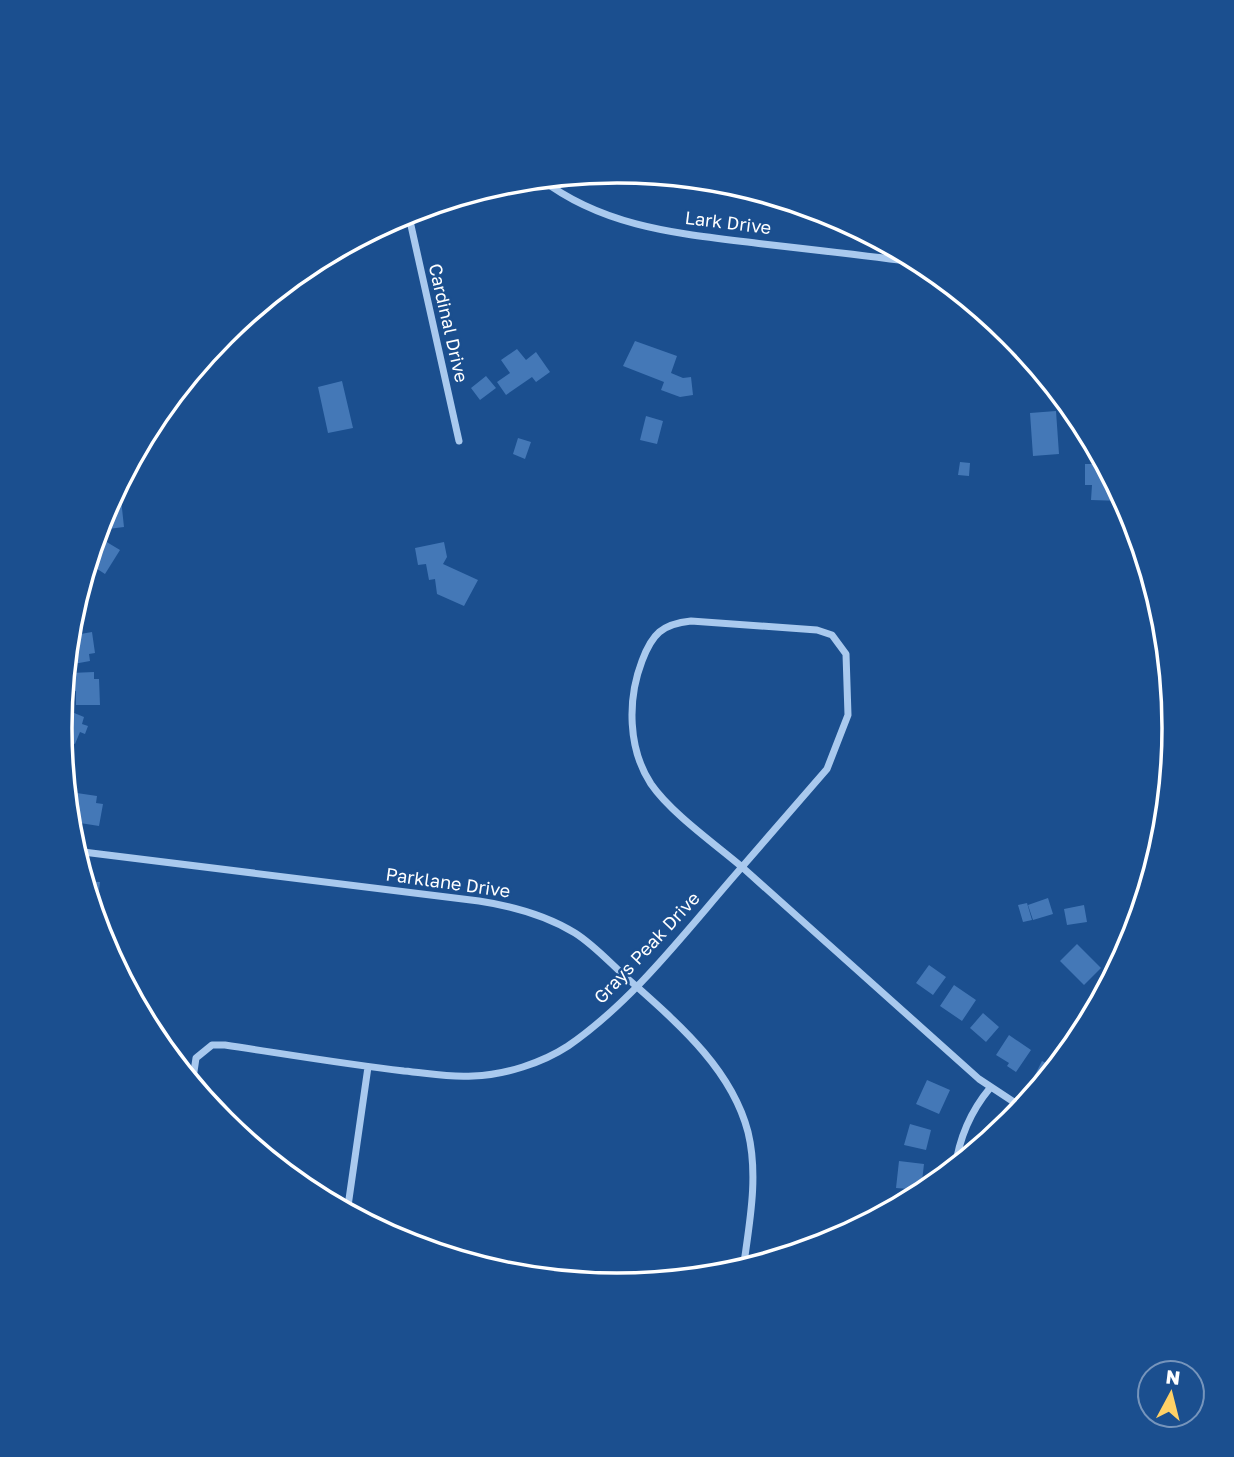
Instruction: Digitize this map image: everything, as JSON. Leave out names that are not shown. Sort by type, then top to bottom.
[{"type":"street","name":"Lark Drive","points":[[555,187],[602,215],[636,225],[684,234],[896,260]]},
{"type":"street","name":"Cardinal Drive","points":[[411,224],[459,441]]},
{"type":"street","points":[[742,867],[827,769],[848,715],[846,654],[832,635],[817,630],[691,621],[672,623],[656,634],[645,652],[636,676],[632,714],[633,738],[642,767],[653,786],[673,807],[990,1088],[1014,1102]]},
{"type":"street","name":"Parklane Drive","points":[[86,853],[504,905],[552,922],[575,934],[636,987],[706,1056],[732,1092],[748,1133],[753,1184],[744,1258]]},
{"type":"street","name":"Grays Peak Drive","points":[[194,1072],[196,1058],[212,1045],[368,1067],[474,1076],[523,1066],[567,1047],[611,1011],[636,987],[742,867]]},
{"type":"street","points":[[348,1203],[368,1067]]},
{"type":"street","points":[[957,1154],[966,1125],[990,1088]]},
{"type":"building","points":[[635,341],[677,356],[671,373],[683,378],[691,377],[693,395],[680,397],[661,390],[664,382],[623,366]]},
{"type":"building","points":[[517,349],[526,360],[536,352],[550,372],[536,382],[532,377],[506,395],[497,382],[510,373],[501,360]]},
{"type":"building","points":[[486,376],[496,388],[480,400],[471,388]]},
{"type":"building","points":[[342,381],[353,428],[328,433],[318,387]]},
{"type":"building","points":[[1056,411],[1059,454],[1033,456],[1030,413]]},
{"type":"building","points":[[646,416],[663,421],[657,444],[640,440]]},
{"type":"building","points":[[518,438],[531,442],[525,459],[513,454]]},
{"type":"building","points":[[960,462],[970,463],[969,476],[958,475]]},
{"type":"building","points":[[1085,464],[1093,464],[1112,501],[1091,500],[1092,485],[1085,485]]},
{"type":"building","points":[[121,502],[124,527],[110,529]]},
{"type":"building","points":[[105,541],[120,550],[105,574],[96,568]]},
{"type":"building","points":[[444,542],[447,557],[443,564],[478,580],[464,606],[437,594],[435,579],[429,580],[426,564],[418,565],[415,548]]},
{"type":"building","points":[[92,632],[95,653],[89,654],[90,661],[75,664],[76,657],[80,634]]},
{"type":"building","points":[[94,672],[94,679],[99,679],[100,705],[76,705],[76,691],[73,691],[75,673]]},
{"type":"building","points":[[72,712],[84,717],[82,724],[88,726],[85,734],[80,732],[75,744],[72,743]]},
{"type":"building","points":[[75,793],[97,796],[96,803],[103,804],[99,826],[80,823],[81,816],[79,816]]},
{"type":"building","points":[[94,882],[100,882],[98,896]]},
{"type":"building","points":[[1048,898],[1053,914],[1033,920],[1028,905]]},
{"type":"building","points":[[1027,903],[1032,920],[1023,922],[1018,905]]},
{"type":"building","points":[[1084,905],[1087,922],[1067,925],[1064,909]]},
{"type":"building","points":[[1077,944],[1101,968],[1084,985],[1060,961]]},
{"type":"building","points":[[929,965],[946,977],[933,995],[916,983]]},
{"type":"building","points":[[954,985],[976,1000],[962,1021],[940,1006]]},
{"type":"building","points":[[983,1013],[999,1027],[986,1042],[970,1028]]},
{"type":"building","points":[[1009,1035],[1031,1050],[1016,1072],[1007,1066],[1009,1063],[996,1055]]},
{"type":"building","points":[[1042,1061],[1047,1064],[1033,1081]]},
{"type":"building","points":[[927,1080],[950,1090],[939,1114],[916,1104]]},
{"type":"building","points":[[910,1124],[931,1130],[926,1150],[904,1145]]},
{"type":"building","points":[[899,1161],[924,1164],[922,1180],[909,1189],[896,1188]]}]
